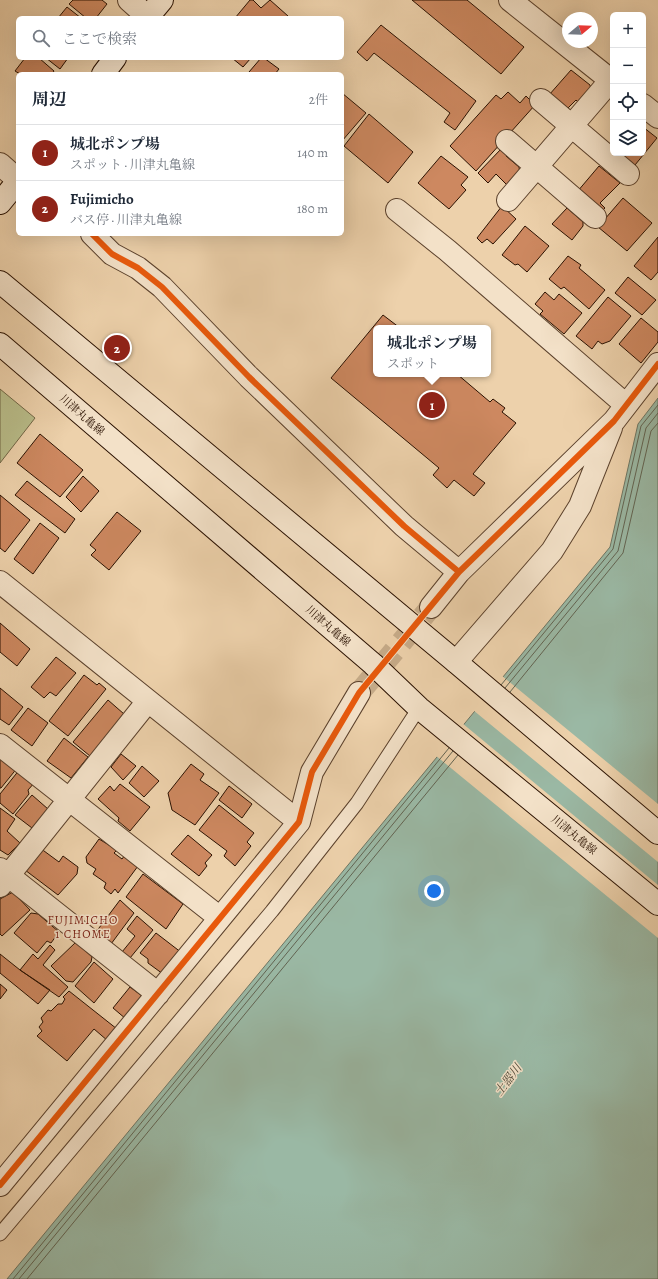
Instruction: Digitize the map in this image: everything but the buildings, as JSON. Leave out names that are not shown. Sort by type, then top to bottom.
[{"type":"street","points":[[128,0],[146,16]]},
{"type":"street","points":[[150,16],[162,0]]},
{"type":"street","points":[[510,0],[610,79]]},
{"type":"street","points":[[105,72],[114,60]]},
{"type":"street","points":[[508,200],[610,83]]},
{"type":"street","points":[[541,100],[628,174]]},
{"type":"street","points":[[646,107],[658,117]]},
{"type":"street","points":[[507,141],[595,217]]},
{"type":"street","points":[[0,164],[16,178]]},
{"type":"street","points":[[0,203],[16,183]]},
{"type":"street","points":[[397,210],[453,255],[620,413]]},
{"type":"street","points":[[94,236],[112,254],[138,268],[162,287],[249,377],[404,526],[459,572]]},
{"type":"street","points":[[0,282],[456,662],[658,833]]},
{"type":"street","name":"川津丸亀線","points":[[0,344],[373,664],[419,708],[658,904]]},
{"type":"street","points":[[431,607],[459,572],[620,413],[658,364]]},
{"type":"street","points":[[456,662],[552,551],[580,506],[620,413]]},
{"type":"street","points":[[0,582],[298,822]]},
{"type":"street","points":[[0,1185],[298,822],[312,772],[359,693]]},
{"type":"street","points":[[148,701],[69,799],[3,877],[158,994]]},
{"type":"street","points":[[0,744],[220,918]]},
{"type":"lane","points":[[0,1234],[272,911],[357,803],[419,708]]},
{"type":"green space","points":[[0,389],[35,418],[0,463]]},
{"type":"water","name":"土器川","points":[[658,398],[658,1279],[7,1279],[610,547],[638,424]]},
{"type":"pier","points":[[501,675],[658,804],[658,862],[473,710]]},
{"type":"pier","points":[[462,723],[658,885],[658,938],[435,755]]},
{"type":"tunnel","points":[[359,693],[431,607]]},
{"type":"cycle path","points":[[94,236],[112,254],[138,268],[162,287],[249,377],[404,526],[459,572]]},
{"type":"cycle path","points":[[0,1185],[299,822],[312,772],[359,693],[459,572],[614,421],[658,364]]},
{"type":"place","name":"Fujimicho","points":[[117,348]]},
{"type":"place","name":"城北ポンプ場","points":[[432,405]]},
{"type":"district","name":"FUJIMICHO 1 CHOME","points":[[83,927]]}]
